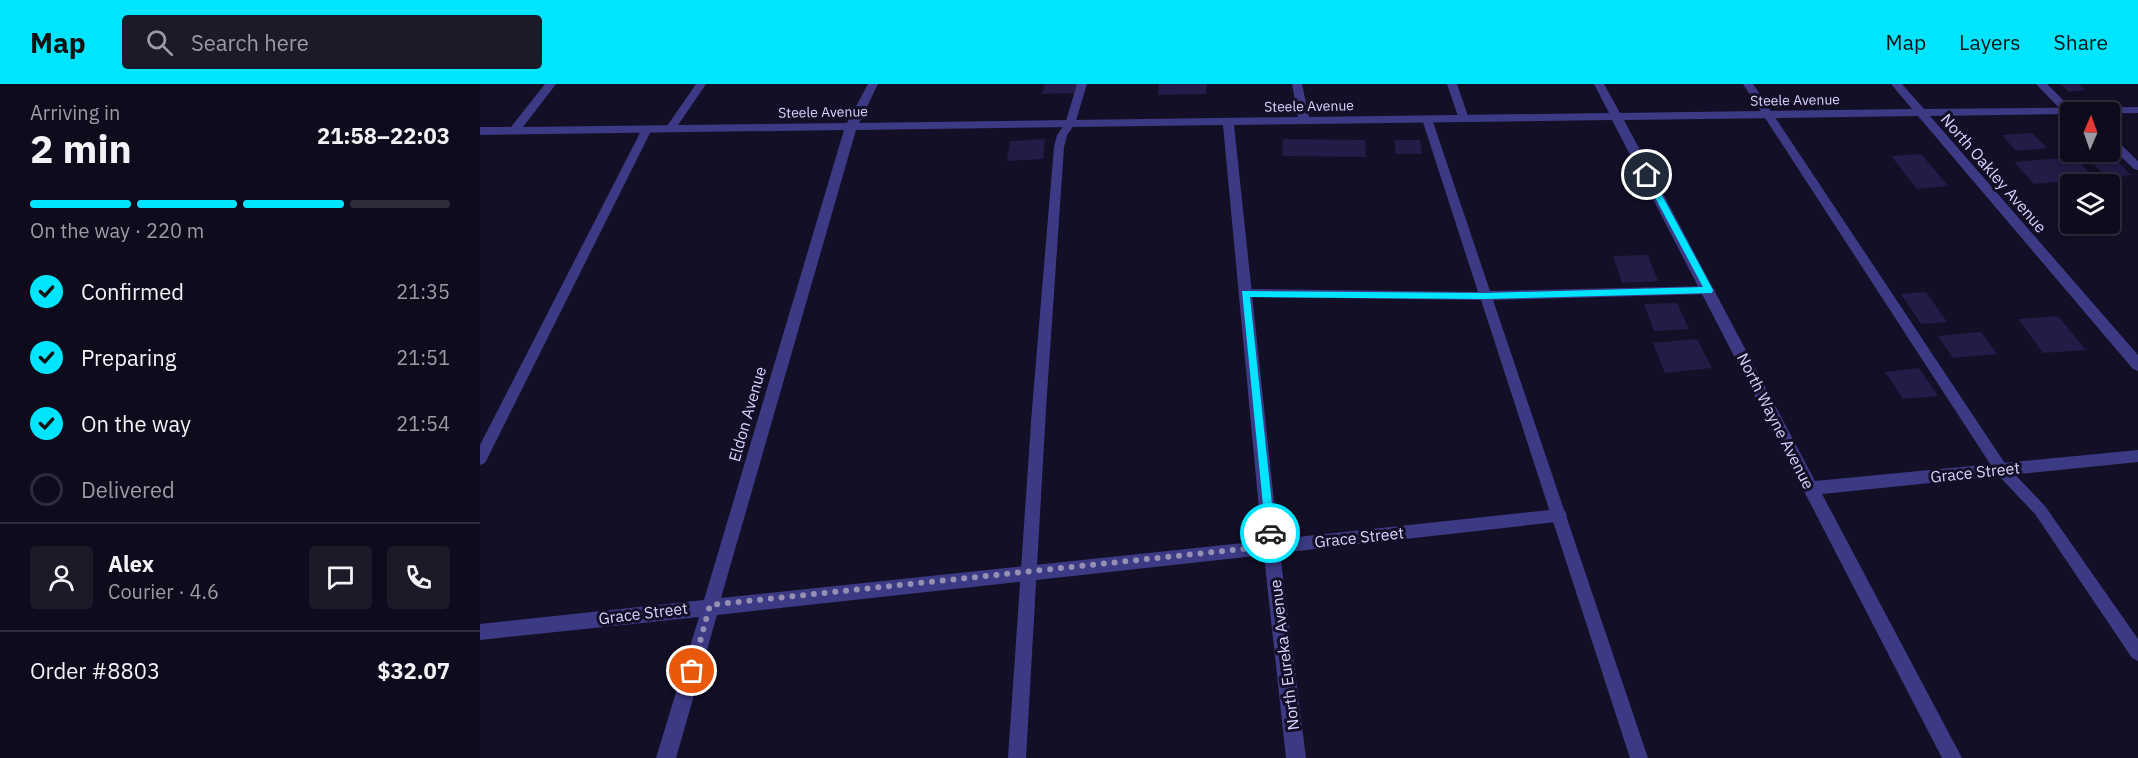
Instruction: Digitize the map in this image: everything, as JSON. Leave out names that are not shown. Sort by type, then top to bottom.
[{"type":"street","points":[[514,131],[551,84]]},
{"type":"street","name":"Eldon Avenue","points":[[666,758],[851,127],[873,84]]},
{"type":"street","points":[[1297,84],[1304,121]]},
{"type":"street","name":"North Wayne Avenue","points":[[1599,84],[1709,290],[1952,758]]},
{"type":"street","name":"North Oakley Avenue","points":[[1896,84],[2138,365]]},
{"type":"street","name":"Steele Avenue","points":[[2120,111],[2138,110]]},
{"type":"street","name":"Steele Avenue","points":[[480,131],[2060,112]]},
{"type":"street","name":"North Eureka Avenue","points":[[1228,122],[1271,546],[1296,758]]},
{"type":"street","name":"Grace Street","points":[[1811,488],[2138,456]]},
{"type":"street","name":"Grace Street","points":[[480,632],[710,605],[1558,516]]},
{"type":"lane","points":[[670,129],[701,84]]},
{"type":"lane","points":[[1017,758],[1059,147],[1062,135],[1070,124],[1082,84]]},
{"type":"lane","points":[[1452,84],[1464,119]]},
{"type":"lane","points":[[1748,84],[2001,469],[2040,510],[2138,653]]},
{"type":"lane","points":[[2041,84],[2064,102]]},
{"type":"lane","points":[[1427,119],[1639,758]]},
{"type":"lane","points":[[480,459],[647,129]]},
{"type":"lane","points":[[2120,150],[2138,167]]},
{"type":"lane","points":[[1245,293],[1484,296],[1709,290]]},
{"type":"building","points":[[1045,84],[1078,84],[1076,93],[1042,94]]},
{"type":"building","points":[[1159,84],[1207,84],[1206,94],[1158,95]]},
{"type":"building","points":[[2061,84],[2078,84],[2085,90],[2069,92]]},
{"type":"building","points":[[2032,133],[2047,148],[2016,151],[2002,135]]},
{"type":"building","points":[[1045,139],[1043,159],[1007,161],[1010,141]]},
{"type":"building","points":[[1283,139],[1365,140],[1366,157],[1282,156]]},
{"type":"building","points":[[1394,140],[1420,140],[1422,154],[1396,154]]},
{"type":"building","points":[[1921,154],[1948,186],[1917,189],[1891,156]]},
{"type":"building","points":[[2060,158],[2060,162],[2079,162],[2091,174],[2060,174],[2060,182],[2034,184],[2014,162]]},
{"type":"building","points":[[2092,162],[2118,162],[2131,175],[2120,176],[2120,174],[2103,174]]},
{"type":"building","points":[[1648,255],[1658,281],[1622,283],[1613,256]]},
{"type":"building","points":[[1926,292],[1947,322],[1921,324],[1901,294]]},
{"type":"building","points":[[1677,303],[1689,329],[1654,331],[1644,304]]},
{"type":"building","points":[[2058,316],[2086,350],[2043,353],[2018,319]]},
{"type":"building","points":[[1981,332],[1997,354],[1953,358],[1938,336]]},
{"type":"building","points":[[1697,339],[1712,368],[1665,373],[1653,343]]},
{"type":"building","points":[[1919,368],[1938,396],[1903,399],[1885,372]]},
{"type":"way so far","points":[[692,671],[710,605],[1271,546],[1270,533]]},
{"type":"route","points":[[1270,533],[1245,293],[1484,296],[1709,290],[1647,175]]}]
